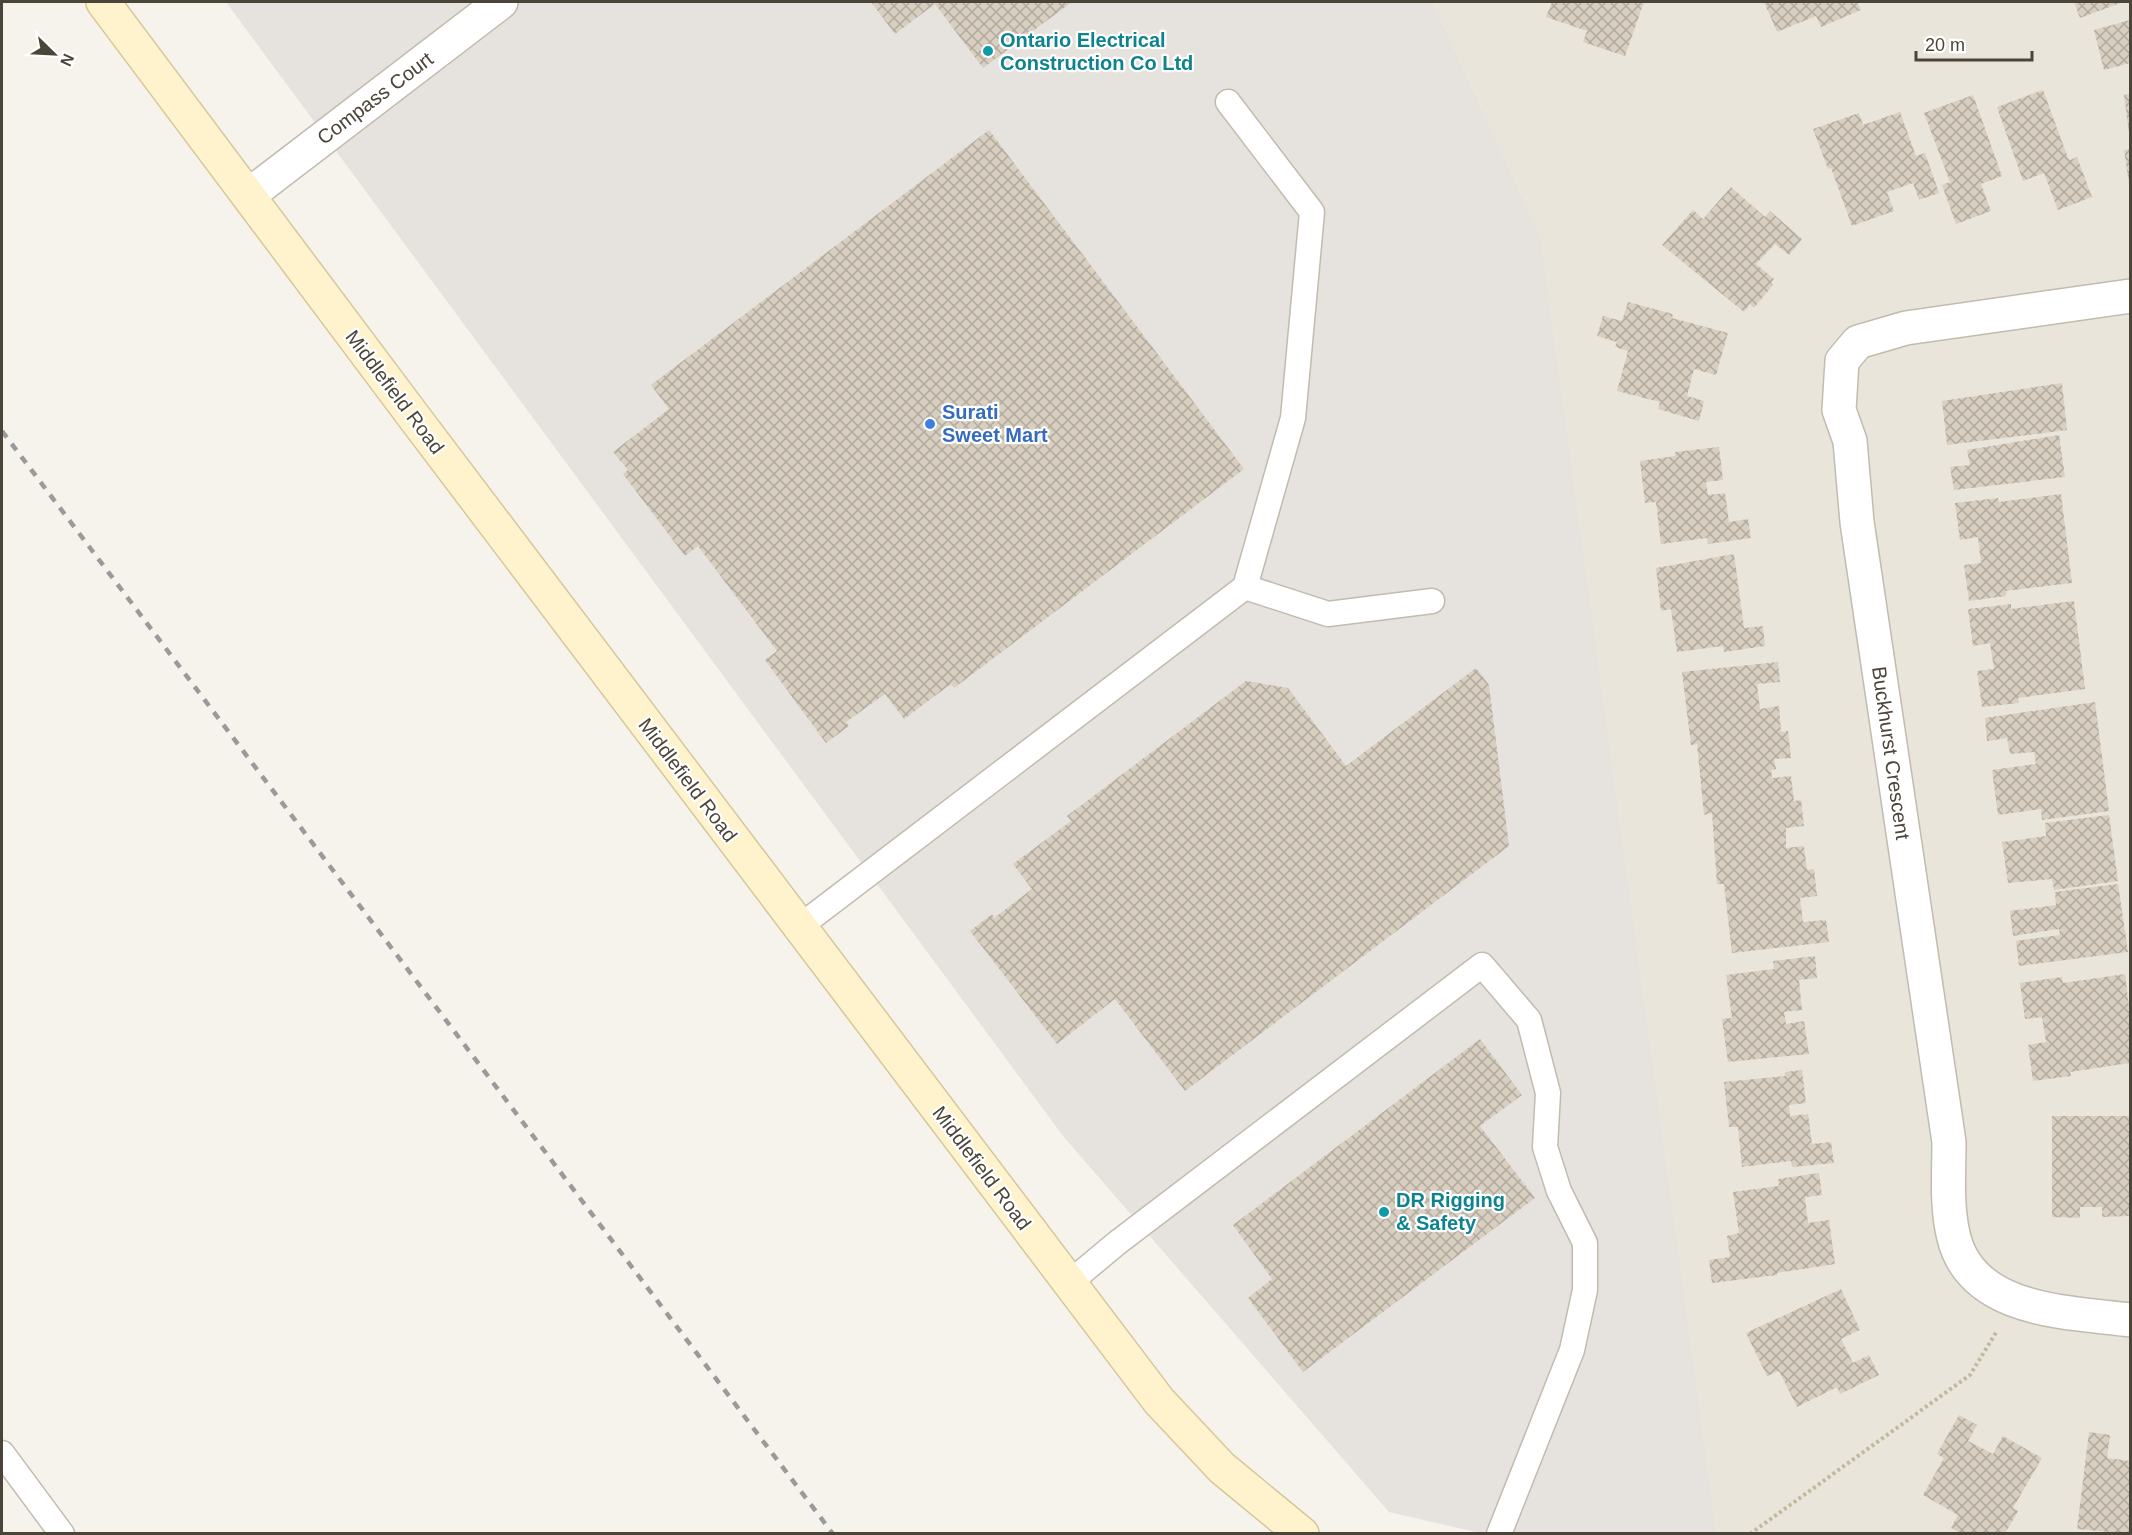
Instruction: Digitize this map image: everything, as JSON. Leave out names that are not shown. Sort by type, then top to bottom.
[{"type":"main road","name":"Middlefield Road","points":[[103,2],[1159,1401],[1222,1468],[1302,1533]]},
{"type":"street","name":"Compass Court","points":[[249,195],[501,2]]},
{"type":"street","name":"Buckhurst Crescent","points":[[2130,296],[1906,328],[1858,342],[1842,361],[1839,410],[1850,441],[1859,533],[1949,1142],[1948,1199],[1954,1240],[1968,1266],[1989,1289],[2016,1301],[2051,1310],[2130,1320]]},
{"type":"lane","points":[[799,927],[1245,587],[1293,418],[1312,212],[1228,102]]},
{"type":"lane","points":[[1245,587],[1328,614],[1432,601]]},
{"type":"lane","points":[[1069,1283],[1124,1238],[1482,965],[1528,1020],[1548,1093],[1545,1147],[1559,1191],[1585,1243],[1585,1290],[1572,1350],[1499,1533]]},
{"type":"lane","points":[[2,1453],[62,1533]]},
{"type":"path","points":[[1750,1533],[1970,1376],[1981,1356]]},
{"type":"shaded area","points":[[226,2],[1433,2],[1541,237],[1717,1533],[1480,1533],[1389,1512],[1063,1136]]},
{"type":"shaded area","points":[[1433,2],[2130,2],[2130,1533],[1717,1533],[1541,237]]},
{"type":"building","name":"Ontario Electrical Construction Co Ltd","points":[[871,2],[1072,2],[983,68],[935,4],[895,34]]},
{"type":"building","points":[[1552,2],[1644,2],[1625,56],[1583,42],[1587,31],[1546,17]]},
{"type":"building","points":[[1764,2],[1857,2],[1861,10],[1821,27],[1816,16],[1777,32]]},
{"type":"building","points":[[2074,2],[2123,2],[2080,18]]},
{"type":"building","points":[[2130,20],[2130,63],[2104,70],[2094,30]]},
{"type":"building","points":[[2043,90],[2068,158],[2070,160],[2077,157],[2092,197],[2058,210],[2044,173],[2023,181],[1997,107]]},
{"type":"building","points":[[2130,94],[2130,133],[2129,133],[2124,95]]},
{"type":"building","points":[[1973,95],[2002,176],[1981,184],[1991,211],[1956,224],[1942,185],[1950,182],[1924,113]]},
{"type":"building","points":[[1900,112],[1916,156],[1925,153],[1939,193],[1919,200],[1913,183],[1887,192],[1894,211],[1852,226],[1831,168],[1828,169],[1813,129],[1859,113],[1863,125]]},
{"type":"building","name":"Surati Sweet Mart","points":[[989,130],[1244,469],[954,688],[951,684],[904,719],[885,694],[846,722],[849,726],[826,743],[765,660],[777,651],[698,546],[685,556],[623,474],[628,470],[613,452],[669,409],[651,385]]},
{"type":"building","points":[[2130,149],[2130,184],[2129,184],[2124,150]]},
{"type":"building","points":[[1731,187],[1765,217],[1770,211],[1802,239],[1789,255],[1775,244],[1756,264],[1774,279],[1771,283],[1773,285],[1754,308],[1750,304],[1744,312],[1662,245],[1693,210],[1703,219]]},
{"type":"building","points":[[1628,302],[1673,314],[1672,318],[1728,333],[1716,375],[1694,369],[1687,396],[1704,401],[1699,421],[1658,409],[1660,402],[1617,391],[1628,351],[1615,347],[1617,342],[1597,336],[1603,316],[1622,321]]},
{"type":"building","points":[[2062,383],[2067,430],[1947,445],[1942,401]]},
{"type":"building","points":[[2059,435],[2065,477],[1954,490],[1950,467],[1970,465],[1967,450]]},
{"type":"building","points":[[1719,447],[1723,480],[1706,482],[1708,495],[1725,493],[1729,522],[1748,519],[1751,538],[1708,544],[1707,538],[1661,544],[1656,502],[1645,503],[1640,461],[1675,456],[1675,452]]},
{"type":"building","points":[[2061,494],[2072,583],[2006,591],[2006,596],[1969,601],[1964,565],[1981,563],[1978,537],[1960,540],[1955,503],[1998,498],[1999,502]]},
{"type":"building","points":[[1734,554],[1744,628],[1763,626],[1765,646],[1724,652],[1723,646],[1677,652],[1671,609],[1661,611],[1656,568]]},
{"type":"building","points":[[2074,601],[2085,689],[2018,698],[2019,703],[1982,707],[1977,671],[1994,669],[1990,643],[1973,646],[1968,609],[2011,604],[2011,609]]},
{"type":"building","points":[[1778,662],[1780,682],[1757,684],[1760,709],[1779,706],[1781,732],[1788,731],[1791,758],[1774,759],[1776,769],[1771,770],[1772,778],[1791,776],[1794,801],[1801,800],[1804,826],[1786,828],[1786,848],[1804,846],[1807,870],[1814,869],[1817,896],[1800,898],[1803,922],[1826,920],[1829,942],[1732,953],[1724,884],[1717,884],[1712,813],[1704,815],[1697,744],[1691,745],[1682,672]]},
{"type":"building","points":[[1476,668],[1489,685],[1509,846],[1185,1091],[1115,999],[1057,1044],[970,931],[992,914],[994,918],[1032,889],[1013,864],[1071,821],[1067,816],[1246,681],[1288,688],[1346,766]]},
{"type":"building","points":[[2095,702],[2109,811],[2042,820],[2041,809],[1998,815],[1992,770],[2036,764],[2034,752],[2010,754],[2007,738],[1987,741],[1985,718]]},
{"type":"building","points":[[2109,815],[2118,881],[2054,890],[2052,879],[2008,883],[2002,842],[2046,836],[2045,823]]},
{"type":"building","points":[[2118,884],[2128,952],[2019,966],[2016,941],[2060,935],[2059,929],[2013,936],[2010,911],[2056,905],[2055,892]]},
{"type":"building","points":[[1815,956],[1817,978],[1799,980],[1802,1010],[1784,1012],[1786,1024],[1804,1021],[1809,1054],[1728,1062],[1722,1019],[1732,1018],[1726,975],[1774,969],[1773,961]]},
{"type":"building","points":[[2125,974],[2130,1015],[2130,1063],[2070,1072],[2071,1076],[2033,1081],[2028,1045],[2046,1042],[2042,1017],[2025,1019],[2020,983],[2062,977],[2063,983]]},
{"type":"building","name":"DR Rigging & Safety","points":[[1480,1039],[1522,1095],[1480,1126],[1535,1198],[1303,1372],[1248,1298],[1272,1279],[1233,1225]]},
{"type":"building","points":[[1802,1070],[1806,1103],[1789,1105],[1790,1116],[1808,1114],[1812,1144],[1831,1142],[1834,1163],[1792,1167],[1791,1161],[1742,1167],[1738,1127],[1729,1127],[1724,1082],[1785,1076],[1785,1072]]},
{"type":"building","points":[[2052,1116],[2129,1116],[2130,1216],[2102,1217],[2102,1207],[2080,1207],[2080,1218],[2052,1217]]},
{"type":"building","points":[[1819,1173],[1822,1195],[1805,1197],[1808,1223],[1829,1220],[1835,1264],[1777,1273],[1777,1275],[1712,1283],[1709,1260],[1730,1257],[1727,1236],[1739,1233],[1733,1192],[1779,1186],[1778,1179]]},
{"type":"building","points":[[1841,1289],[1860,1330],[1841,1339],[1853,1363],[1869,1355],[1879,1375],[1840,1394],[1837,1387],[1797,1407],[1779,1371],[1767,1376],[1746,1333]]},
{"type":"building","points":[[1959,1415],[1977,1425],[1968,1441],[1993,1454],[2003,1436],[2042,1458],[2013,1508],[2018,1511],[2005,1534],[1962,1534],[1951,1528],[1958,1515],[1923,1495],[1944,1458],[1937,1454]]},
{"type":"building","points":[[2089,1432],[2110,1435],[2107,1458],[2130,1461],[2130,1534],[2077,1529]]},
{"type":"railway","points":[[2,431],[833,1534]]},
{"type":"place","name":"Ontario Electrical Construction Co Ltd","points":[[988,51]]},
{"type":"place","name":"Surati Sweet Mart","points":[[930,424]]},
{"type":"place","name":"DR Rigging & Safety","points":[[1384,1212]]}]
